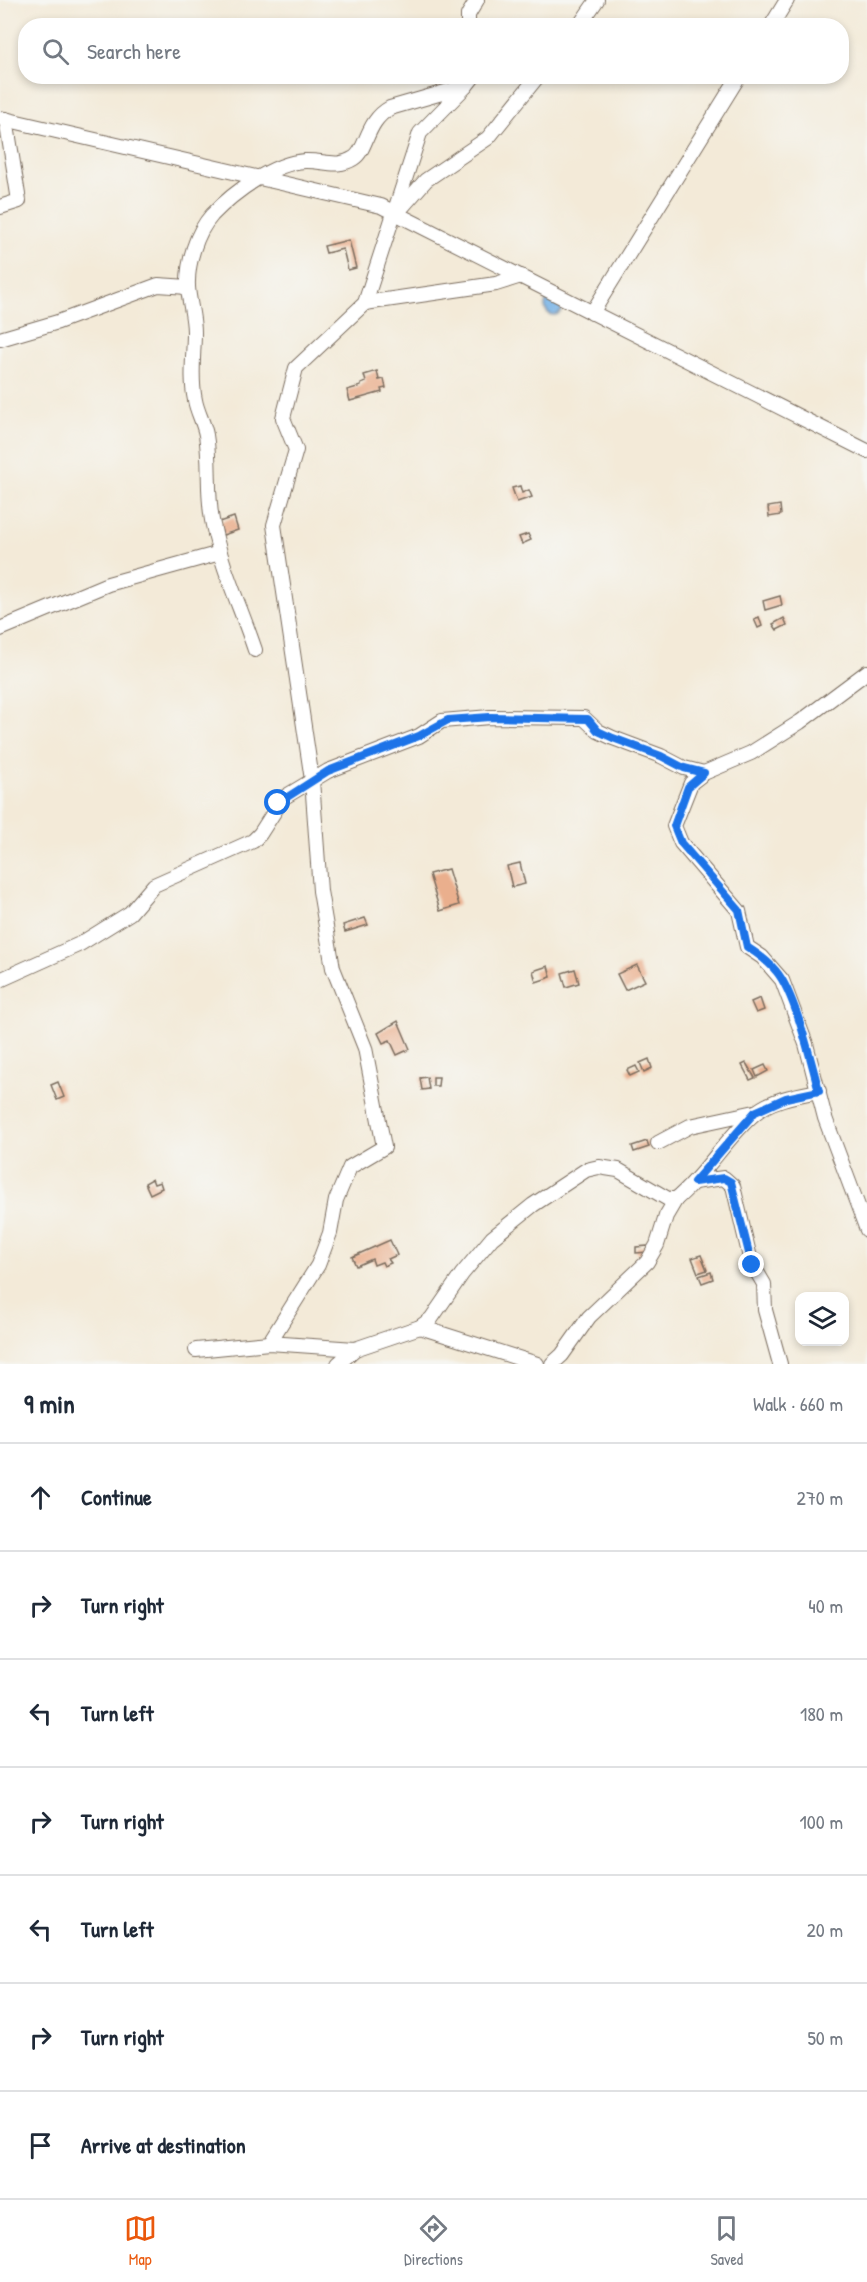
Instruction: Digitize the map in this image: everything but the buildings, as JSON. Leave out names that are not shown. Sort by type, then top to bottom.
[{"type":"street","points":[[468,18],[477,0]]},
{"type":"street","points":[[585,18],[597,0]]},
{"type":"street","points":[[776,18],[787,0]]},
{"type":"street","points":[[255,650],[220,553],[210,503],[206,432],[193,389],[194,325],[188,287],[193,253],[200,234],[212,216],[229,200],[261,178],[292,163],[307,161],[334,165],[346,163],[357,156],[367,132],[385,111],[462,84]]},
{"type":"street","points":[[269,1343],[318,1265],[330,1233],[336,1200],[350,1167],[384,1147],[365,1048],[333,968],[320,891],[312,780],[274,525],[296,450],[283,418],[296,368],[365,303],[420,133],[467,84]]},
{"type":"street","points":[[395,215],[426,180],[488,138],[532,84]]},
{"type":"street","points":[[592,313],[735,84]]},
{"type":"street","points":[[0,207],[19,201],[3,119],[381,206],[867,451]]},
{"type":"street","points":[[365,303],[496,284],[521,276]]},
{"type":"street","points":[[0,339],[58,322],[158,285],[188,287]]},
{"type":"street","points":[[0,629],[108,584],[220,553]]},
{"type":"street","points":[[867,672],[771,741],[736,761],[704,773],[691,783],[675,822],[677,838],[739,910],[747,947],[762,957],[780,976],[798,1019],[827,1125],[867,1230]]},
{"type":"street","points":[[0,980],[80,944],[130,912],[154,885],[253,841],[260,834],[278,803],[312,780],[419,736],[442,721],[490,717],[588,719],[595,729],[605,735],[661,756],[684,768],[704,773]]},
{"type":"street","points":[[658,1143],[690,1126],[755,1112],[786,1098],[819,1091]]},
{"type":"street","points":[[552,1364],[562,1355],[589,1317],[647,1262],[657,1245],[666,1216],[676,1199],[694,1182],[755,1112]]},
{"type":"street","points":[[196,1350],[269,1343],[355,1349],[420,1327],[432,1319],[462,1274],[492,1238],[533,1205],[586,1170],[610,1167],[668,1199],[676,1199]]},
{"type":"street","points":[[694,1182],[724,1178],[733,1186],[751,1262],[764,1284],[765,1310],[780,1364]]},
{"type":"street","points":[[420,1327],[537,1364]]},
{"type":"street","points":[[338,1364],[355,1349]]},
{"type":"water","points":[[554,297],[560,300],[563,306],[560,312],[554,315],[548,312],[545,306],[548,300]]},
{"type":"route","points":[[278,803],[328,771],[424,734],[442,721],[490,717],[588,719],[595,729],[613,738],[661,756],[684,768],[704,773],[688,787],[674,826],[677,838],[739,910],[743,921],[743,938],[747,947],[762,957],[780,976],[798,1019],[819,1091],[786,1098],[755,1112],[694,1182],[716,1178],[726,1178],[731,1182],[752,1265]]}]
